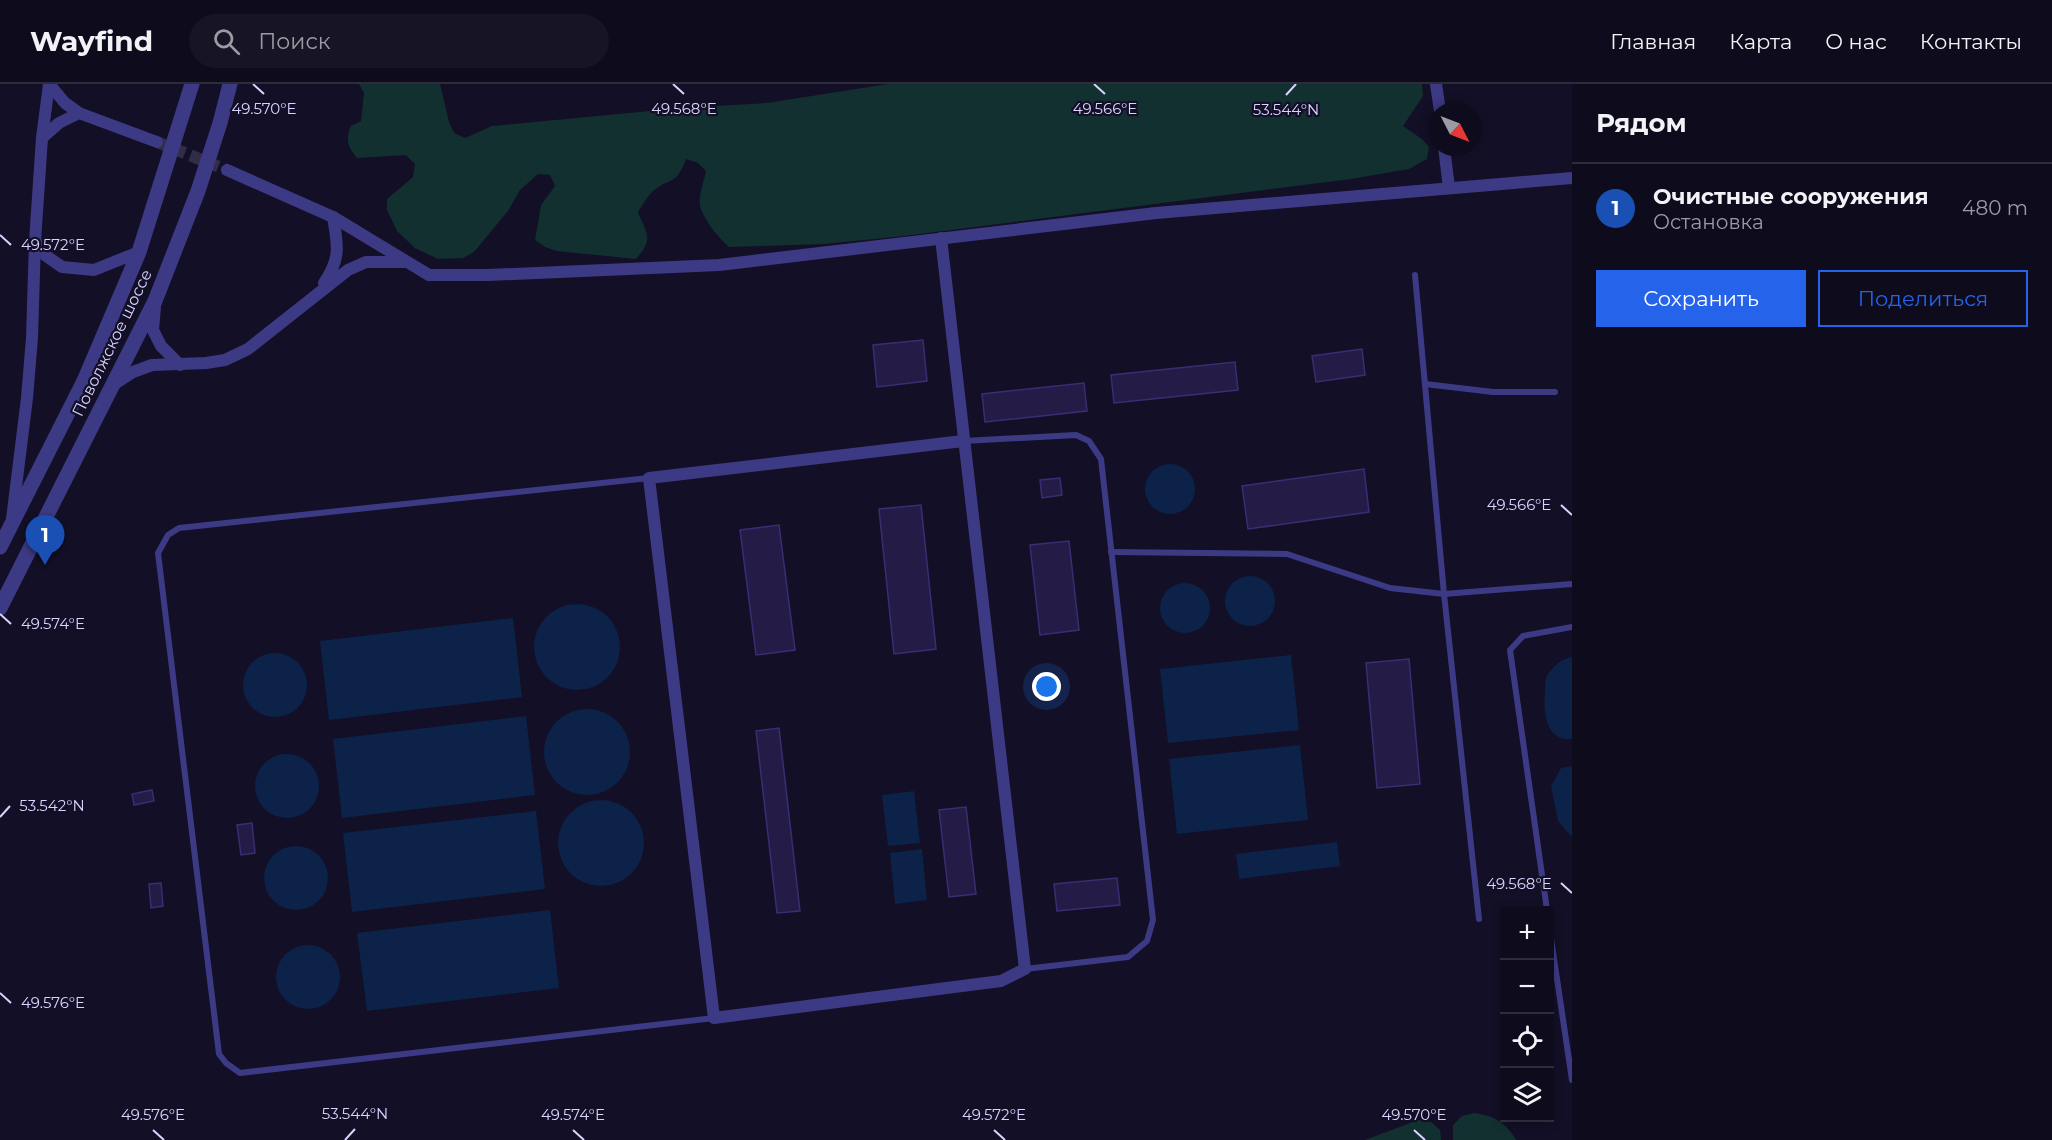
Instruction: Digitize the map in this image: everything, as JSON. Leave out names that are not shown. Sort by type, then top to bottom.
[{"type":"street","points":[[49,84],[65,103],[79,113],[157,142]]},
{"type":"street","points":[[11,526],[27,398],[32,338],[34,241],[42,138],[49,84]]},
{"type":"street","name":"Поволжское шоссе","points":[[0,547],[84,381],[139,252],[192,84]]},
{"type":"street","name":"Поволжское шоссе","points":[[0,608],[155,301],[198,191],[230,84]]},
{"type":"street","points":[[1436,84],[1439,102]]},
{"type":"street","points":[[42,138],[59,123],[79,113]]},
{"type":"street","points":[[1445,156],[1449,188]]},
{"type":"street","points":[[227,170],[333,217],[404,262],[429,275],[488,275],[719,265],[1156,213],[1572,178]]},
{"type":"street","points":[[316,294],[334,268],[338,249],[333,217]]},
{"type":"street","points":[[941,238],[1025,969],[1001,981],[714,1018],[649,478],[963,441]]},
{"type":"street","points":[[34,241],[45,255],[62,267],[94,270],[139,252]]},
{"type":"street","points":[[112,385],[133,372],[152,365],[180,365],[225,360],[248,349],[348,270],[366,262],[404,262]]},
{"type":"street","points":[[155,301],[153,330],[161,345],[180,365]]},
{"type":"lane","points":[[1415,275],[1444,594],[1479,919]]},
{"type":"lane","points":[[1425,384],[1493,392],[1555,392]]},
{"type":"lane","points":[[963,441],[1076,435],[1089,441],[1101,459],[1153,920],[1147,941],[1128,957],[1025,969]]},
{"type":"lane","points":[[649,478],[179,528],[168,535],[158,553],[219,1054],[226,1063],[240,1072],[714,1018]]},
{"type":"lane","points":[[1111,552],[1287,554],[1390,588],[1444,594],[1572,584]]},
{"type":"lane","points":[[1545,906],[1510,650],[1523,636],[1572,627]]},
{"type":"lane","points":[[1554,959],[1572,1080]]},
{"type":"green space","points":[[359,84],[440,84],[454,133],[465,138],[492,126],[682,108],[767,103],[888,84],[1422,84],[1423,96],[1403,126],[1422,139],[1428,146],[1428,153],[1427,159],[1409,169],[1351,179],[904,236],[824,244],[729,247],[713,230],[701,209],[700,195],[706,171],[698,163],[686,159],[676,178],[652,192],[638,212],[646,231],[647,241],[636,259],[557,251],[535,240],[541,205],[555,186],[550,175],[538,174],[520,190],[508,211],[474,252],[463,258],[438,259],[415,248],[397,231],[387,210],[387,199],[413,177],[415,164],[406,155],[357,158],[350,147],[348,135],[351,126],[361,121],[364,93]]},
{"type":"green space","points":[[1474,1113],[1488,1116],[1499,1121],[1516,1140],[1453,1140],[1453,1125],[1462,1116]]},
{"type":"green space","points":[[1418,1120],[1431,1122],[1440,1130],[1441,1140],[1365,1140]]},
{"type":"water","points":[[1165,464],[1175,464],[1188,471],[1195,484],[1195,494],[1188,507],[1175,514],[1165,514],[1156,510],[1149,503],[1145,494],[1145,484],[1149,475],[1156,468]]},
{"type":"water","points":[[1245,576],[1255,576],[1268,583],[1275,596],[1275,606],[1268,619],[1255,626],[1245,626],[1236,622],[1229,615],[1225,606],[1225,596],[1229,587],[1236,580]]},
{"type":"water","points":[[1180,583],[1190,583],[1203,590],[1210,603],[1210,613],[1203,626],[1190,633],[1180,633],[1171,629],[1164,622],[1160,613],[1160,603],[1164,594],[1171,587]]},
{"type":"water","points":[[577,604],[593,608],[607,617],[616,631],[620,647],[616,663],[607,677],[593,686],[577,690],[561,686],[547,677],[538,663],[534,647],[538,631],[547,617],[561,608]]},
{"type":"water","points":[[513,618],[522,697],[329,720],[320,641]]},
{"type":"water","points":[[269,653],[281,653],[298,662],[305,673],[307,685],[305,697],[298,708],[281,717],[269,717],[257,712],[248,703],[243,691],[243,679],[248,667],[257,658]]},
{"type":"water","points":[[1291,655],[1299,730],[1168,743],[1160,669]]},
{"type":"water","points":[[1572,657],[1572,739],[1563,739],[1551,730],[1548,723],[1545,683],[1554,666]]},
{"type":"water","points":[[587,709],[603,713],[617,722],[626,736],[630,752],[626,768],[617,782],[603,791],[587,795],[571,791],[557,782],[548,768],[544,752],[548,736],[557,722],[571,713]]},
{"type":"water","points":[[526,716],[535,795],[342,818],[333,739]]},
{"type":"water","points":[[1300,745],[1308,820],[1177,834],[1169,759]]},
{"type":"water","points":[[281,754],[293,754],[310,763],[317,774],[319,786],[317,798],[310,809],[293,818],[281,818],[269,813],[260,804],[255,792],[255,780],[260,768],[269,759]]},
{"type":"water","points":[[1572,766],[1572,837],[1558,821],[1551,786],[1561,768]]},
{"type":"water","points":[[914,791],[920,843],[888,846],[882,795]]},
{"type":"water","points":[[601,800],[617,804],[631,813],[640,827],[644,843],[640,859],[631,873],[617,882],[601,886],[585,882],[571,873],[562,859],[558,843],[562,827],[571,813],[585,804]]},
{"type":"water","points":[[536,811],[545,889],[352,912],[343,833]]},
{"type":"water","points":[[1337,842],[1340,866],[1239,879],[1236,854]]},
{"type":"water","points":[[290,846],[302,846],[319,855],[326,866],[328,878],[326,890],[319,901],[302,910],[290,910],[278,905],[269,896],[264,884],[264,872],[269,860],[278,851]]},
{"type":"water","points":[[922,849],[927,900],[895,904],[890,853]]},
{"type":"water","points":[[550,910],[559,988],[367,1011],[357,933]]},
{"type":"water","points":[[302,945],[314,945],[331,954],[338,965],[340,977],[338,989],[331,1000],[314,1009],[302,1009],[290,1004],[281,995],[276,983],[276,971],[281,959],[290,950]]},
{"type":"building","points":[[923,340],[927,381],[877,387],[873,345]]},
{"type":"building","points":[[1362,349],[1365,375],[1316,382],[1312,356]]},
{"type":"building","points":[[1235,362],[1238,390],[1114,403],[1111,375]]},
{"type":"building","points":[[1084,383],[1087,411],[985,422],[982,394]]},
{"type":"building","points":[[1364,469],[1369,512],[1248,529],[1242,486]]},
{"type":"building","points":[[1060,478],[1062,495],[1042,498],[1040,480]]},
{"type":"building","points":[[921,505],[936,649],[894,654],[879,509]]},
{"type":"building","points":[[779,525],[795,650],[756,655],[740,530]]},
{"type":"building","points":[[1069,541],[1079,630],[1040,635],[1030,545]]},
{"type":"building","points":[[1409,659],[1420,784],[1377,788],[1366,663]]},
{"type":"building","points":[[779,728],[800,911],[777,913],[756,731]]},
{"type":"building","points":[[152,790],[154,801],[134,805],[132,794]]},
{"type":"building","points":[[966,807],[976,894],[949,897],[939,810]]},
{"type":"building","points":[[252,823],[255,853],[241,855],[237,825]]},
{"type":"building","points":[[1117,878],[1120,905],[1057,911],[1054,884]]},
{"type":"building","points":[[161,883],[163,906],[151,908],[149,884]]},
{"type":"tunnel","points":[[157,142],[227,170]]},
{"type":"place","name":"Очистные сооружения","points":[[45,565]]}]
